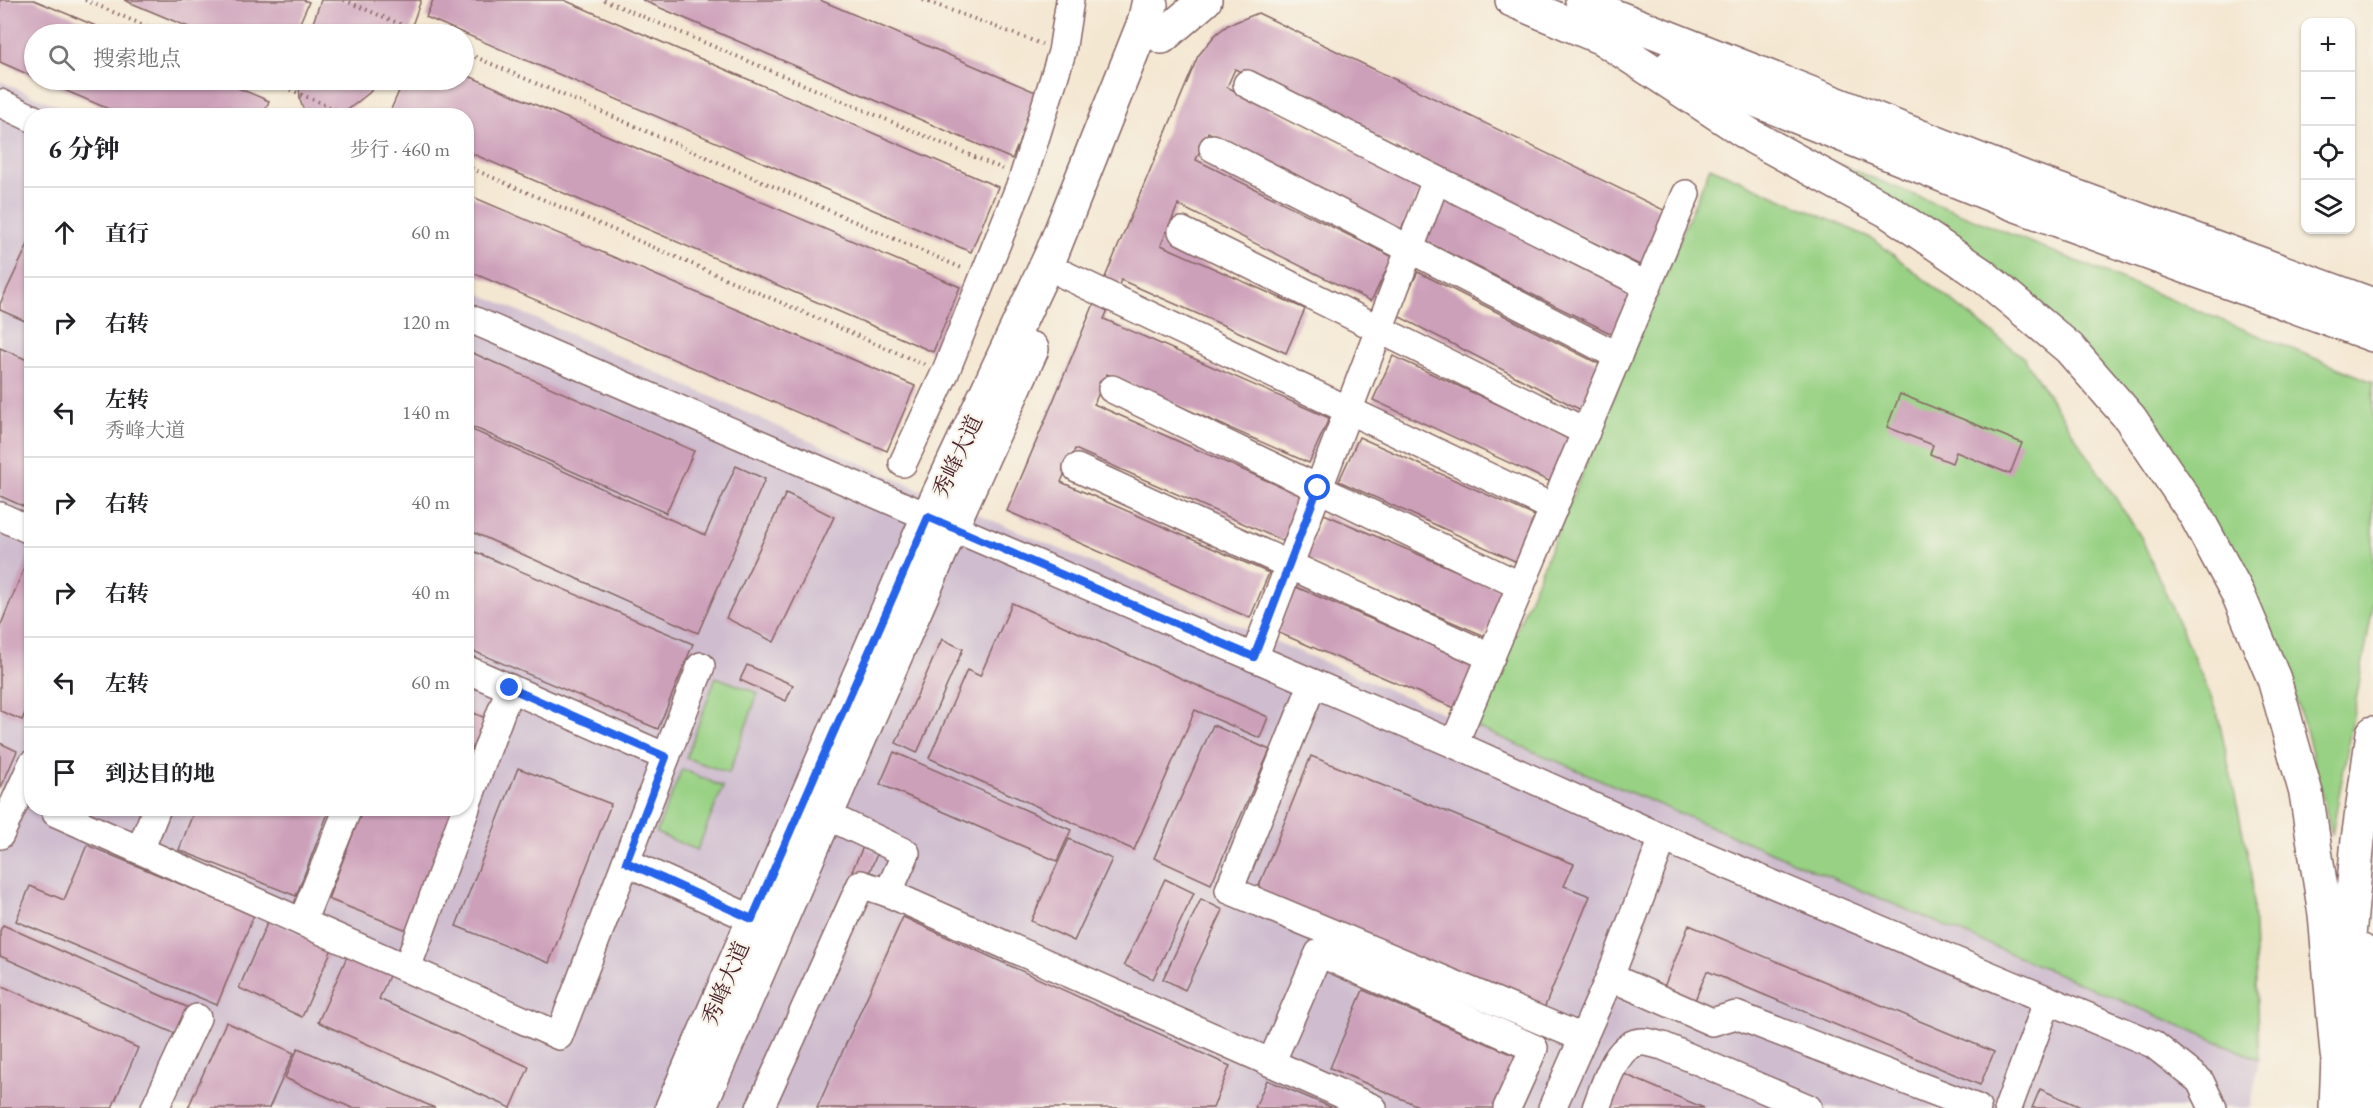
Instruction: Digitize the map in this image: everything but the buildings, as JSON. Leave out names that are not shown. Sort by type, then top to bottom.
[{"type":"main road","points":[[1151,0],[1152,34]]},
{"type":"main road","name":"秀峰大道","points":[[699,1108],[826,815],[940,522],[1052,254],[1152,34],[1179,0]]},
{"type":"main road","points":[[1152,34],[1206,0]]},
{"type":"main road","points":[[1512,0],[1605,40],[2014,204],[2373,335]]},
{"type":"main road","points":[[1582,0],[1614,16],[2028,178],[2373,305]]},
{"type":"main road","name":"秀峰大道","points":[[672,1108],[752,919],[940,522],[1065,275],[1152,34]]},
{"type":"main road","points":[[1605,40],[1753,137],[1888,211],[1982,275],[2069,348],[2130,418],[2195,514],[2238,594],[2274,679],[2306,793],[2325,914],[2337,1054]]},
{"type":"main road","points":[[2336,1108],[2337,1054],[2358,840],[2373,733]]},
{"type":"main road","points":[[2361,1108],[2358,1060],[2364,920],[2373,827]]},
{"type":"street","points":[[903,463],[945,373],[1023,178],[1062,52],[1070,0]]},
{"type":"street","points":[[1247,84],[1647,286]]},
{"type":"street","points":[[0,103],[24,114]]},
{"type":"street","points":[[1213,148],[1618,356]]},
{"type":"street","points":[[1254,657],[1436,180]]},
{"type":"street","points":[[1454,744],[1686,194]]},
{"type":"street","points":[[1182,231],[1586,432]]},
{"type":"street","points":[[1065,275],[1554,508]]},
{"type":"street","points":[[474,320],[1454,744],[1663,838],[2153,1044],[2200,1081],[2213,1108]]},
{"type":"street","points":[[1112,389],[1521,586]]},
{"type":"street","points":[[1077,468],[1491,657]]},
{"type":"street","points":[[0,516],[24,527]]},
{"type":"street","points":[[63,816],[559,1035],[701,666]]},
{"type":"street","points":[[474,672],[666,757]]},
{"type":"street","points":[[1313,683],[1229,890],[1583,1038]]},
{"type":"street","points":[[474,785],[510,688]]},
{"type":"street","points":[[0,836],[24,782]]},
{"type":"street","points":[[826,815],[906,853],[888,893]]},
{"type":"street","points":[[140,850],[154,816]]},
{"type":"street","points":[[302,922],[345,816]]},
{"type":"street","points":[[407,968],[463,816]]},
{"type":"street","points":[[1552,1108],[1610,976],[1663,838]]},
{"type":"street","points":[[626,862],[752,919]]},
{"type":"street","points":[[760,1108],[861,884],[888,893],[1372,1108]]},
{"type":"street","points":[[1271,1063],[1319,953],[1534,1048],[1507,1108]]},
{"type":"street","points":[[1610,976],[1712,1022],[1736,1015],[1977,1108]]},
{"type":"street","points":[[2008,1108],[2048,1000]]},
{"type":"street","points":[[155,1108],[197,1018]]},
{"type":"street","points":[[1596,1108],[1616,1060],[1628,1046],[1643,1041],[1663,1046],[1808,1108]]},
{"type":"path","points":[[85,0],[141,24]]},
{"type":"path","points":[[344,0],[400,24]]},
{"type":"path","points":[[604,0],[1023,178]]},
{"type":"path","points":[[923,0],[1062,52]]},
{"type":"path","points":[[474,56],[984,278]]},
{"type":"path","points":[[291,90],[333,108]]},
{"type":"path","points":[[474,169],[945,373]]},
{"type":"shaded area","points":[[0,81],[62,108],[24,108],[24,816],[474,816],[474,291],[905,483],[1476,727],[1710,167],[1873,239],[2024,358],[2141,537],[2217,711],[2252,875],[2259,1059],[2251,1108],[0,1108]]},
{"type":"green space","points":[[1831,161],[2373,382],[2373,605],[2332,835],[2307,733],[2273,636],[2225,541],[1994,267]]},
{"type":"green space","points":[[1710,167],[1873,239],[2024,358],[2141,537],[2217,711],[2252,875],[2259,1059],[1476,727]]},
{"type":"green space","points":[[716,677],[758,693],[729,773],[686,758]]},
{"type":"green space","points":[[682,769],[723,787],[697,850],[656,833]]},
{"type":"route","points":[[510,688],[666,757],[626,862],[752,919],[928,517],[1254,657],[1318,488]]}]
